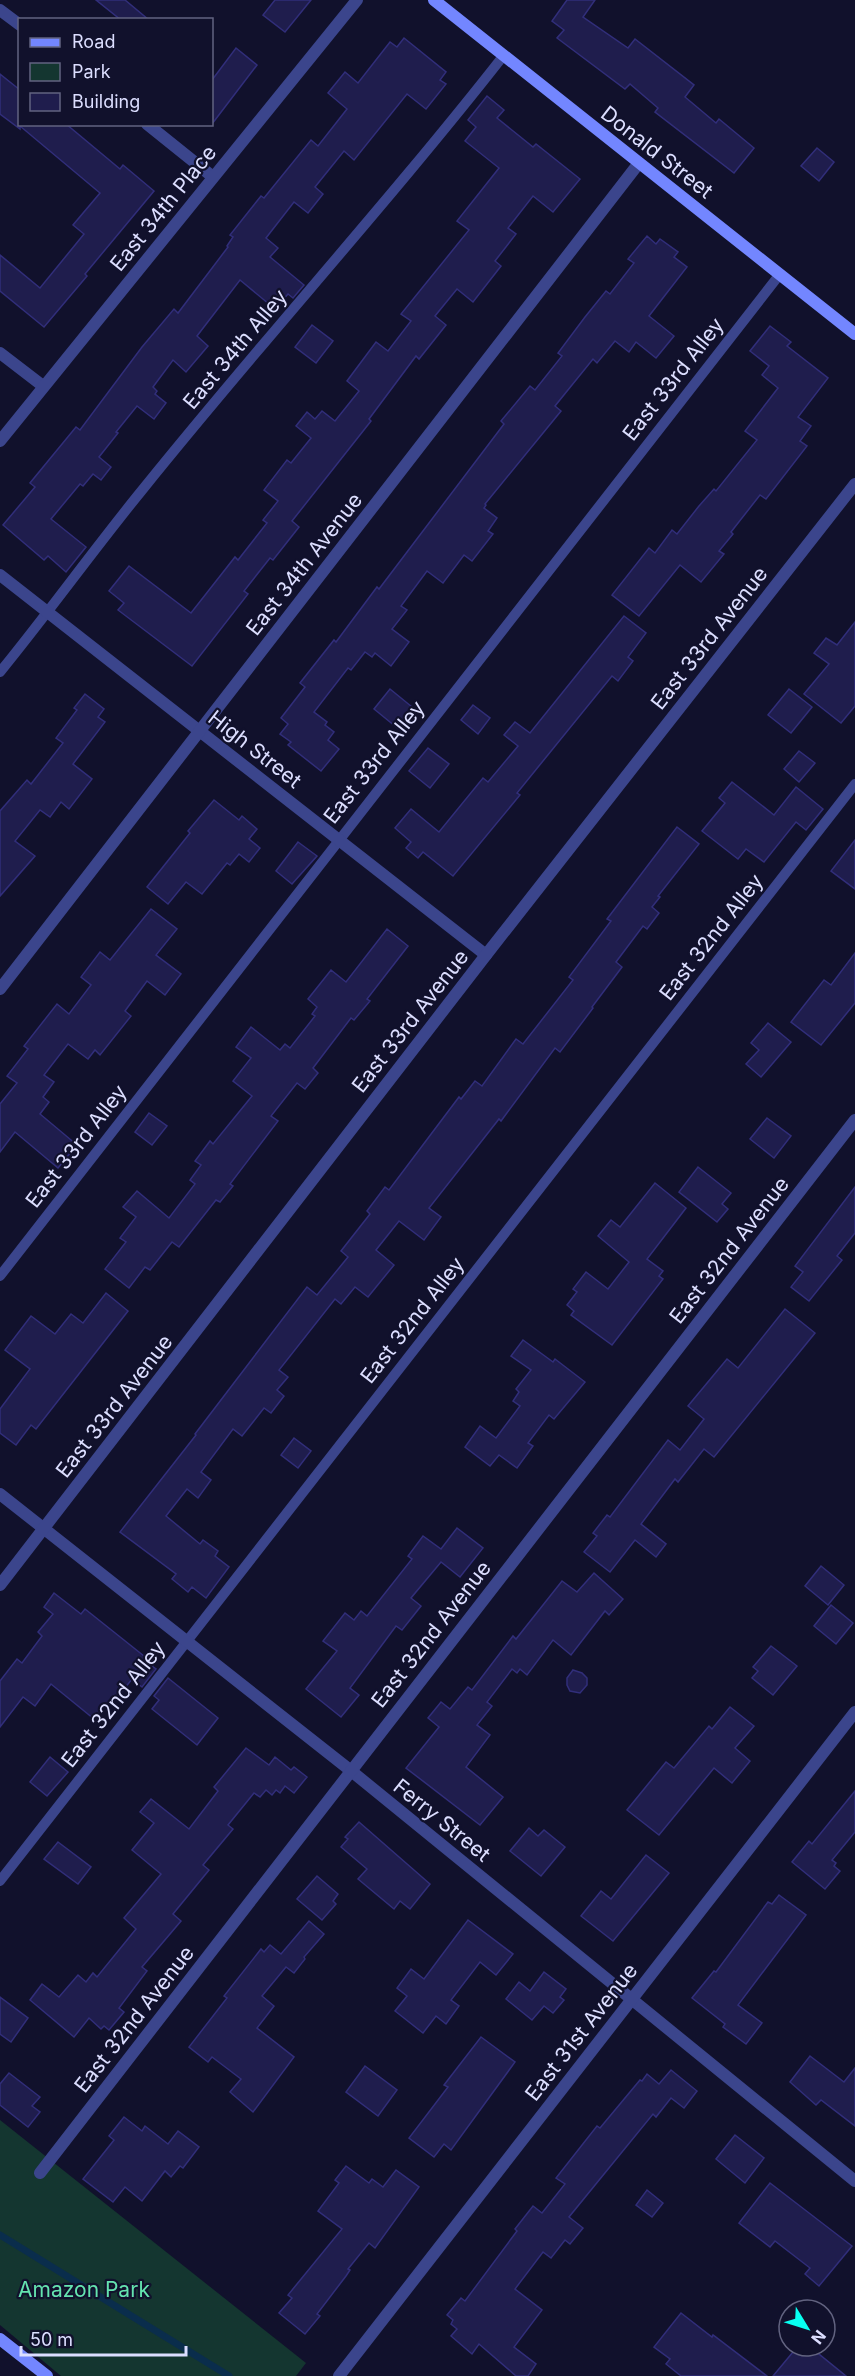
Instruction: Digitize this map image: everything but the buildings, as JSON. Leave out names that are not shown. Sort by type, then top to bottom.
[{"type":"street","name":"East 34th Place","points":[[0,441],[357,0]]},
{"type":"street","name":"Donald Street","points":[[434,0],[855,334]]},
{"type":"street","points":[[0,10],[18,24]]},
{"type":"street","points":[[149,126],[213,177]]},
{"type":"street","name":"East 34th Avenue","points":[[0,989],[639,163]]},
{"type":"street","points":[[0,353],[43,386]]},
{"type":"street","name":"East 33rd Avenue","points":[[0,1584],[486,955],[855,484]]},
{"type":"street","name":"High Street","points":[[0,575],[486,955]]},
{"type":"street","name":"East 32nd Avenue","points":[[40,2173],[855,1120]]},
{"type":"street","name":"Ferry Street","points":[[0,1494],[350,1770],[855,2181]]},
{"type":"street","name":"East 31st Avenue","points":[[339,2376],[855,1712]]},
{"type":"street","points":[[0,2339],[47,2376]]},
{"type":"lane","name":"East 34th Alley","points":[[0,672],[142,489],[445,130],[504,55]]},
{"type":"lane","name":"East 33rd Alley","points":[[0,1276],[780,274]]},
{"type":"lane","name":"East 32nd Alley","points":[[0,1881],[855,784]]},
{"type":"green space","name":"Amazon Park","points":[[0,2120],[306,2363],[296,2376],[61,2376],[0,2325]]},
{"type":"waterway","points":[[0,2235],[229,2376]]}]
